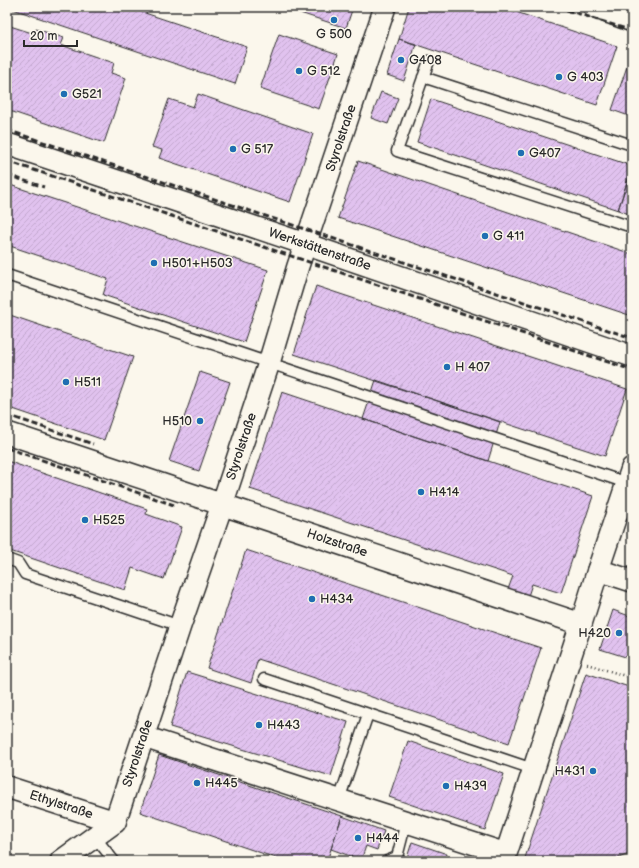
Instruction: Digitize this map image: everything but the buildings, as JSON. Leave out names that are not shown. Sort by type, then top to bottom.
[{"type":"street","name":"Styrolstraße","points":[[115,822],[222,505],[269,363],[305,244],[385,7]]},
{"type":"street","points":[[594,7],[632,21]]},
{"type":"street","name":"Werkstättenstraße","points":[[7,144],[632,356]]},
{"type":"street","name":"Holzstraße","points":[[7,433],[580,624]]},
{"type":"street","points":[[144,737],[506,854],[629,475]]},
{"type":"street","points":[[598,570],[632,581]]},
{"type":"street","name":"Ethylstraße","points":[[7,787],[115,822]]},
{"type":"street","points":[[61,861],[115,822]]},
{"type":"lane","points":[[429,61],[397,151],[632,227]]},
{"type":"lane","points":[[423,77],[632,145]]},
{"type":"lane","points":[[7,274],[269,363],[629,475]]},
{"type":"lane","points":[[7,559],[18,563],[25,574],[180,626]]},
{"type":"lane","points":[[264,679],[533,769]]},
{"type":"lane","points":[[339,800],[368,714]]},
{"type":"lane","points":[[387,861],[397,857],[406,822]]},
{"type":"lane","points":[[95,837],[114,861]]},
{"type":"path","points":[[569,659],[632,678]]},
{"type":"railway","points":[[558,7],[632,31]]},
{"type":"railway","points":[[7,130],[632,338]]},
{"type":"railway","points":[[7,161],[632,370]]},
{"type":"railway","points":[[7,175],[44,187]]},
{"type":"railway","points":[[7,415],[93,444]]},
{"type":"railway","points":[[7,448],[174,505]]},
{"type":"place","name":"G 500","points":[[334,20]]},
{"type":"place","name":"G408","points":[[401,60]]},
{"type":"place","name":"G 512","points":[[299,71]]},
{"type":"place","name":"G 403","points":[[559,77]]},
{"type":"place","name":"G521","points":[[64,94]]},
{"type":"place","name":"G 517","points":[[233,149]]},
{"type":"place","name":"G407","points":[[521,153]]},
{"type":"place","name":"G 411","points":[[485,236]]},
{"type":"place","name":"H501+H503","points":[[154,263]]},
{"type":"place","name":"H 407","points":[[447,367]]},
{"type":"place","name":"H511","points":[[66,382]]},
{"type":"place","name":"H510","points":[[200,421]]},
{"type":"place","name":"H414","points":[[421,492]]},
{"type":"place","name":"H525","points":[[85,520]]},
{"type":"place","name":"H434","points":[[312,599]]},
{"type":"place","name":"H420","points":[[619,633]]},
{"type":"place","name":"H443","points":[[259,725]]},
{"type":"place","name":"H431","points":[[593,771]]},
{"type":"place","name":"H445","points":[[197,783]]},
{"type":"place","name":"H439","points":[[446,786]]},
{"type":"place","name":"H444","points":[[358,838]]}]
